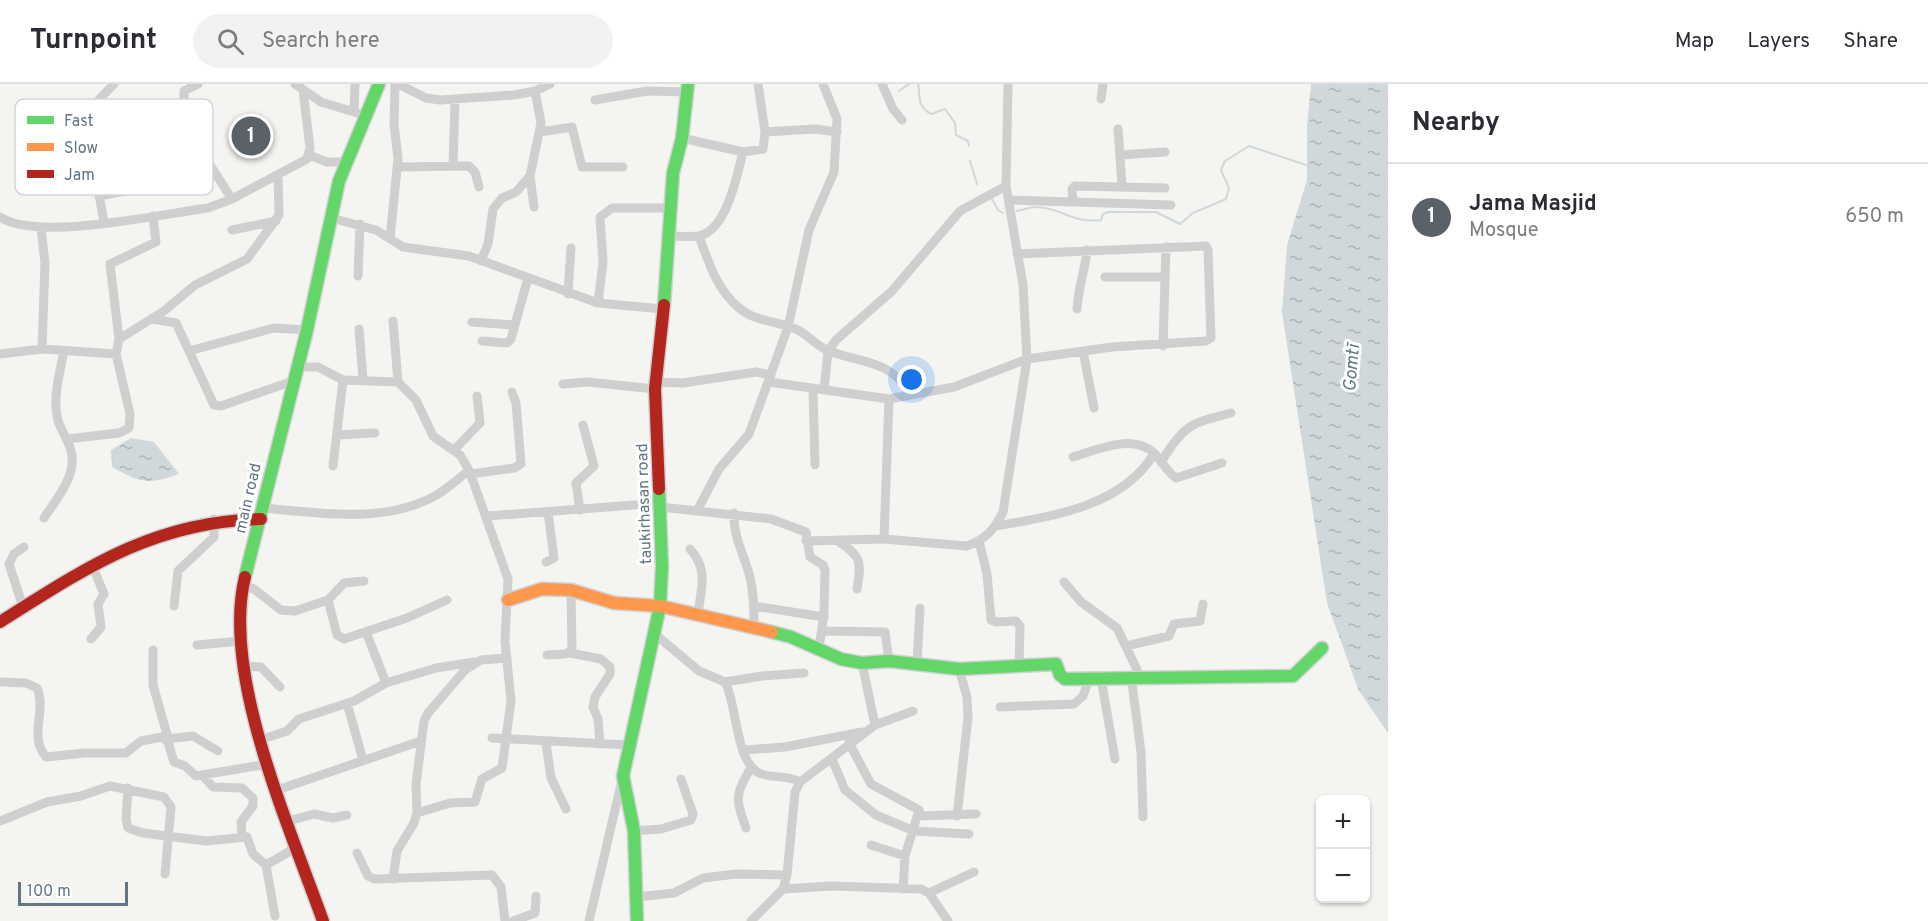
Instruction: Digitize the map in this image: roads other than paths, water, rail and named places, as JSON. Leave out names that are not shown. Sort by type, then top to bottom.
[{"type":"street","points":[[101,99],[114,84]]},
{"type":"street","points":[[181,88],[198,84]]},
{"type":"street","points":[[303,88],[321,102],[359,114],[355,84]]},
{"type":"street","name":"main road","points":[[323,921],[260,740],[241,641],[240,614],[243,585],[307,330],[345,162],[359,114],[379,84]]},
{"type":"street","points":[[390,239],[397,167],[396,84],[426,98],[455,100],[536,91],[550,84]]},
{"type":"street","points":[[682,138],[743,152],[763,149],[765,132],[758,84]]},
{"type":"street","points":[[698,509],[719,469],[749,434],[788,327],[809,230],[834,172],[837,119],[823,84]]},
{"type":"street","points":[[882,84],[893,109],[902,120]]},
{"type":"street","points":[[806,541],[884,539],[967,546],[980,541],[996,526],[1003,512],[1027,359],[1025,309],[1010,200],[1006,186],[1008,84]]},
{"type":"street","points":[[1101,99],[1103,84]]},
{"type":"street","points":[[0,217],[11,224],[41,228],[208,208],[232,199],[301,164],[309,155],[303,88]]},
{"type":"street","points":[[595,100],[628,93],[688,88]]},
{"type":"street","name":"taukirhasan road","points":[[637,921],[634,831],[623,776],[628,745],[656,635],[660,606],[661,505],[655,385],[670,236],[673,173],[682,138],[688,88]]},
{"type":"street","points":[[534,207],[530,176],[540,132],[536,91]]},
{"type":"street","points":[[453,166],[455,100]]},
{"type":"street","points":[[540,132],[572,127],[582,167],[623,167]]},
{"type":"street","points":[[765,132],[815,129],[837,132]]},
{"type":"street","points":[[1118,129],[1122,186]]},
{"type":"street","points":[[670,236],[699,236],[712,228],[723,214],[743,152]]},
{"type":"street","points":[[1120,155],[1165,152]]},
{"type":"street","points":[[309,155],[327,162],[345,162]]},
{"type":"street","points":[[397,167],[472,168],[479,187]]},
{"type":"street","points":[[213,170],[232,199]]},
{"type":"street","points":[[119,339],[151,320],[195,285],[247,259],[276,221],[280,207],[278,176]]},
{"type":"street","points":[[481,261],[488,244],[493,209],[502,198],[516,192],[530,176]]},
{"type":"street","points":[[824,390],[825,349],[906,277],[960,211],[1006,186]]},
{"type":"street","points":[[1073,202],[1072,189],[1075,186],[1164,188]]},
{"type":"street","points":[[104,195],[99,196],[104,222]]},
{"type":"street","points":[[1010,200],[1171,204]]},
{"type":"street","points":[[598,303],[603,262],[600,217],[612,208],[671,208]]},
{"type":"street","points":[[67,439],[119,433],[129,428],[130,414],[116,354],[119,339],[110,264],[116,259],[156,242],[153,216]]},
{"type":"street","points":[[331,218],[376,230],[403,247],[448,252],[481,261],[598,303],[663,309]]},
{"type":"street","points":[[232,230],[276,221]]},
{"type":"street","points":[[358,276],[360,224]]},
{"type":"street","points":[[41,228],[45,263],[42,349]]},
{"type":"street","points":[[699,236],[716,278],[737,306],[749,315],[799,331],[825,349],[884,368],[899,377],[910,395]]},
{"type":"street","points":[[1163,346],[1166,247]]},
{"type":"street","points":[[563,384],[588,382],[655,385],[756,372],[770,379],[813,389],[890,399],[954,387],[1027,359],[1083,351],[1163,346],[1206,341],[1211,338],[1207,247],[1017,254]]},
{"type":"street","points":[[568,294],[571,248]]},
{"type":"street","points":[[1077,309],[1078,288],[1085,273],[1087,250]]},
{"type":"street","points":[[1105,277],[1165,277]]},
{"type":"street","points":[[482,341],[507,343],[515,325],[528,278]]},
{"type":"street","points":[[151,320],[176,323],[214,405],[220,406],[293,381]]},
{"type":"street","points":[[393,321],[398,382]]},
{"type":"street","points":[[472,322],[515,325]]},
{"type":"street","points":[[189,351],[273,328],[307,330]]},
{"type":"street","points":[[359,329],[363,379]]},
{"type":"street","points":[[0,354],[42,349],[116,354]]},
{"type":"street","points":[[44,518],[70,474],[73,456],[60,427],[56,406],[64,351]]},
{"type":"street","points":[[1083,351],[1094,408]]},
{"type":"street","points":[[297,367],[318,367],[343,380],[398,382],[416,400],[433,436],[454,450],[470,472],[508,579],[505,641],[511,701],[502,768],[482,779],[475,802],[450,803],[417,813]]},
{"type":"street","points":[[333,466],[343,380]]},
{"type":"street","points":[[813,389],[815,465]]},
{"type":"street","points":[[0,622],[92,565],[161,533],[214,519],[262,513],[366,515],[421,502],[440,493],[470,472],[514,468],[520,464],[516,404],[512,392]]},
{"type":"street","points":[[454,450],[480,423],[477,396]]},
{"type":"street","points":[[884,539],[890,399]]},
{"type":"street","points":[[996,526],[1042,518],[1110,496],[1141,473],[1191,424],[1231,413]]},
{"type":"street","points":[[580,510],[576,483],[592,469],[595,463],[583,425]]},
{"type":"street","points":[[337,435],[375,433]]},
{"type":"street","points":[[1073,457],[1120,444],[1142,446],[1176,478],[1222,463]]},
{"type":"street","points":[[487,516],[661,505],[734,513],[791,525],[806,532],[810,557],[823,565],[825,570],[823,632],[819,649]]},
{"type":"street","points":[[546,562],[554,558],[548,512]]},
{"type":"street","points":[[734,513],[733,530],[750,578],[754,629]]},
{"type":"street","points":[[174,606],[178,571],[214,537],[214,519]]},
{"type":"street","points":[[836,540],[853,552],[860,561],[857,589]]},
{"type":"street","points":[[980,541],[987,574],[991,620],[1016,621],[1020,626],[1019,668]]},
{"type":"street","points":[[23,607],[9,564],[14,554],[24,547]]},
{"type":"street","points":[[690,549],[700,561],[703,569],[698,614]]},
{"type":"street","points":[[91,639],[101,627],[98,604],[104,594],[92,565]]},
{"type":"street","points":[[243,585],[288,611],[318,605],[328,600],[344,583],[364,581]]},
{"type":"street","points":[[1064,582],[1081,602],[1117,628],[1126,646],[1135,676],[1143,817]]},
{"type":"street","points":[[508,600],[542,589],[571,590],[614,603],[660,606],[790,637],[841,659],[862,663],[889,661],[960,669],[1019,668],[1056,664],[1063,678],[1293,676],[1322,648]]},
{"type":"street","points":[[570,653],[574,644],[571,590]]},
{"type":"street","points":[[328,600],[339,638],[366,632],[407,618],[447,600]]},
{"type":"street","points":[[1126,646],[1169,636],[1174,624],[1200,621],[1203,604]]},
{"type":"street","points":[[754,606],[824,617]]},
{"type":"street","points":[[917,663],[920,608]]},
{"type":"street","points":[[366,632],[386,683]]},
{"type":"street","points":[[823,632],[885,632],[889,661]]},
{"type":"street","points":[[656,635],[699,671],[725,682],[804,673]]},
{"type":"street","points":[[197,645],[241,641]]},
{"type":"street","points":[[153,650],[153,685],[174,762],[185,766],[196,776],[268,764]]},
{"type":"street","points":[[547,655],[570,653],[601,659],[610,667],[610,674],[595,697],[593,707],[598,719],[600,744]]},
{"type":"street","points":[[260,740],[287,731],[299,719],[347,703],[386,683],[436,668],[507,658]]},
{"type":"street","points":[[393,879],[397,851],[414,823],[417,813],[416,784],[421,741],[428,713],[465,670],[477,662]]},
{"type":"street","points":[[862,663],[874,725]]},
{"type":"street","points":[[245,666],[261,667],[280,687]]},
{"type":"street","points":[[957,816],[968,717],[967,697],[960,669]]},
{"type":"street","points":[[1000,707],[1074,704],[1083,696],[1095,678]]},
{"type":"street","points":[[1095,678],[1115,759]]},
{"type":"street","points":[[0,682],[26,682],[37,688],[40,708],[36,728],[42,753],[46,757],[84,753],[126,753],[141,741],[193,736],[218,751]]},
{"type":"street","points":[[725,682],[751,767],[760,774],[786,776],[800,782]]},
{"type":"street","points":[[347,703],[363,760]]},
{"type":"street","points":[[752,921],[783,889],[787,875],[795,792],[800,782],[874,725],[913,711]]},
{"type":"street","points":[[744,750],[785,747],[864,732]]},
{"type":"street","points":[[492,738],[546,743],[628,745]]},
{"type":"street","points":[[277,789],[421,741]]},
{"type":"street","points":[[546,743],[551,778],[566,808]]},
{"type":"street","points":[[849,743],[871,784],[918,808],[919,816],[905,856],[903,889]]},
{"type":"street","points":[[832,759],[850,797],[876,815],[914,831],[969,834]]},
{"type":"street","points":[[746,828],[736,800],[738,791],[751,767]]},
{"type":"street","points":[[203,776],[213,787],[242,788],[253,798],[254,806],[241,822],[242,837]]},
{"type":"street","points":[[589,921],[623,776]]},
{"type":"street","points":[[634,831],[661,829],[691,820],[693,814],[681,779]]},
{"type":"street","points":[[0,821],[40,804],[81,796],[104,787],[128,788],[168,800],[171,807],[165,874]]},
{"type":"street","points":[[128,788],[126,820],[128,828],[206,841],[242,837],[249,840],[253,854],[266,865],[275,916]]},
{"type":"street","points":[[288,822],[314,814],[333,818],[347,815]]},
{"type":"street","points":[[919,816],[976,814]]},
{"type":"street","points":[[871,845],[905,856]]},
{"type":"street","points":[[266,865],[271,860],[297,847]]},
{"type":"street","points":[[357,853],[370,878],[492,874],[501,887],[505,921]]},
{"type":"street","points":[[929,893],[974,872]]},
{"type":"street","points":[[637,897],[674,893],[703,878],[736,874],[787,875]]},
{"type":"street","points":[[783,889],[832,886],[921,889],[929,893],[948,921]]},
{"type":"street","points":[[513,921],[533,915],[537,909],[536,896]]},
{"type":"water","name":"Gomtī","points":[[1311,84],[1388,84],[1388,733],[1358,689],[1327,603],[1282,312],[1287,245],[1307,180],[1307,126]]},
{"type":"water","points":[[131,438],[154,442],[179,474],[160,480],[145,481],[112,467],[111,450]]},
{"type":"waterway","points":[[899,91],[909,84]]},
{"type":"waterway","points":[[918,84],[920,101],[926,111],[931,114],[945,109],[955,123],[956,135],[968,141],[969,146]]},
{"type":"waterway","points":[[1017,211],[1034,207],[1045,208],[1091,221],[1101,220],[1103,214],[1109,212],[1156,212],[1180,224],[1193,213],[1226,199],[1229,188],[1221,170],[1225,161],[1249,146],[1309,166]]},
{"type":"waterway","points":[[970,161],[977,184]]},
{"type":"waterway","points":[[992,199],[998,210],[1003,213]]},
{"type":"place","name":"Jama Masjid","points":[[251,136]]}]
